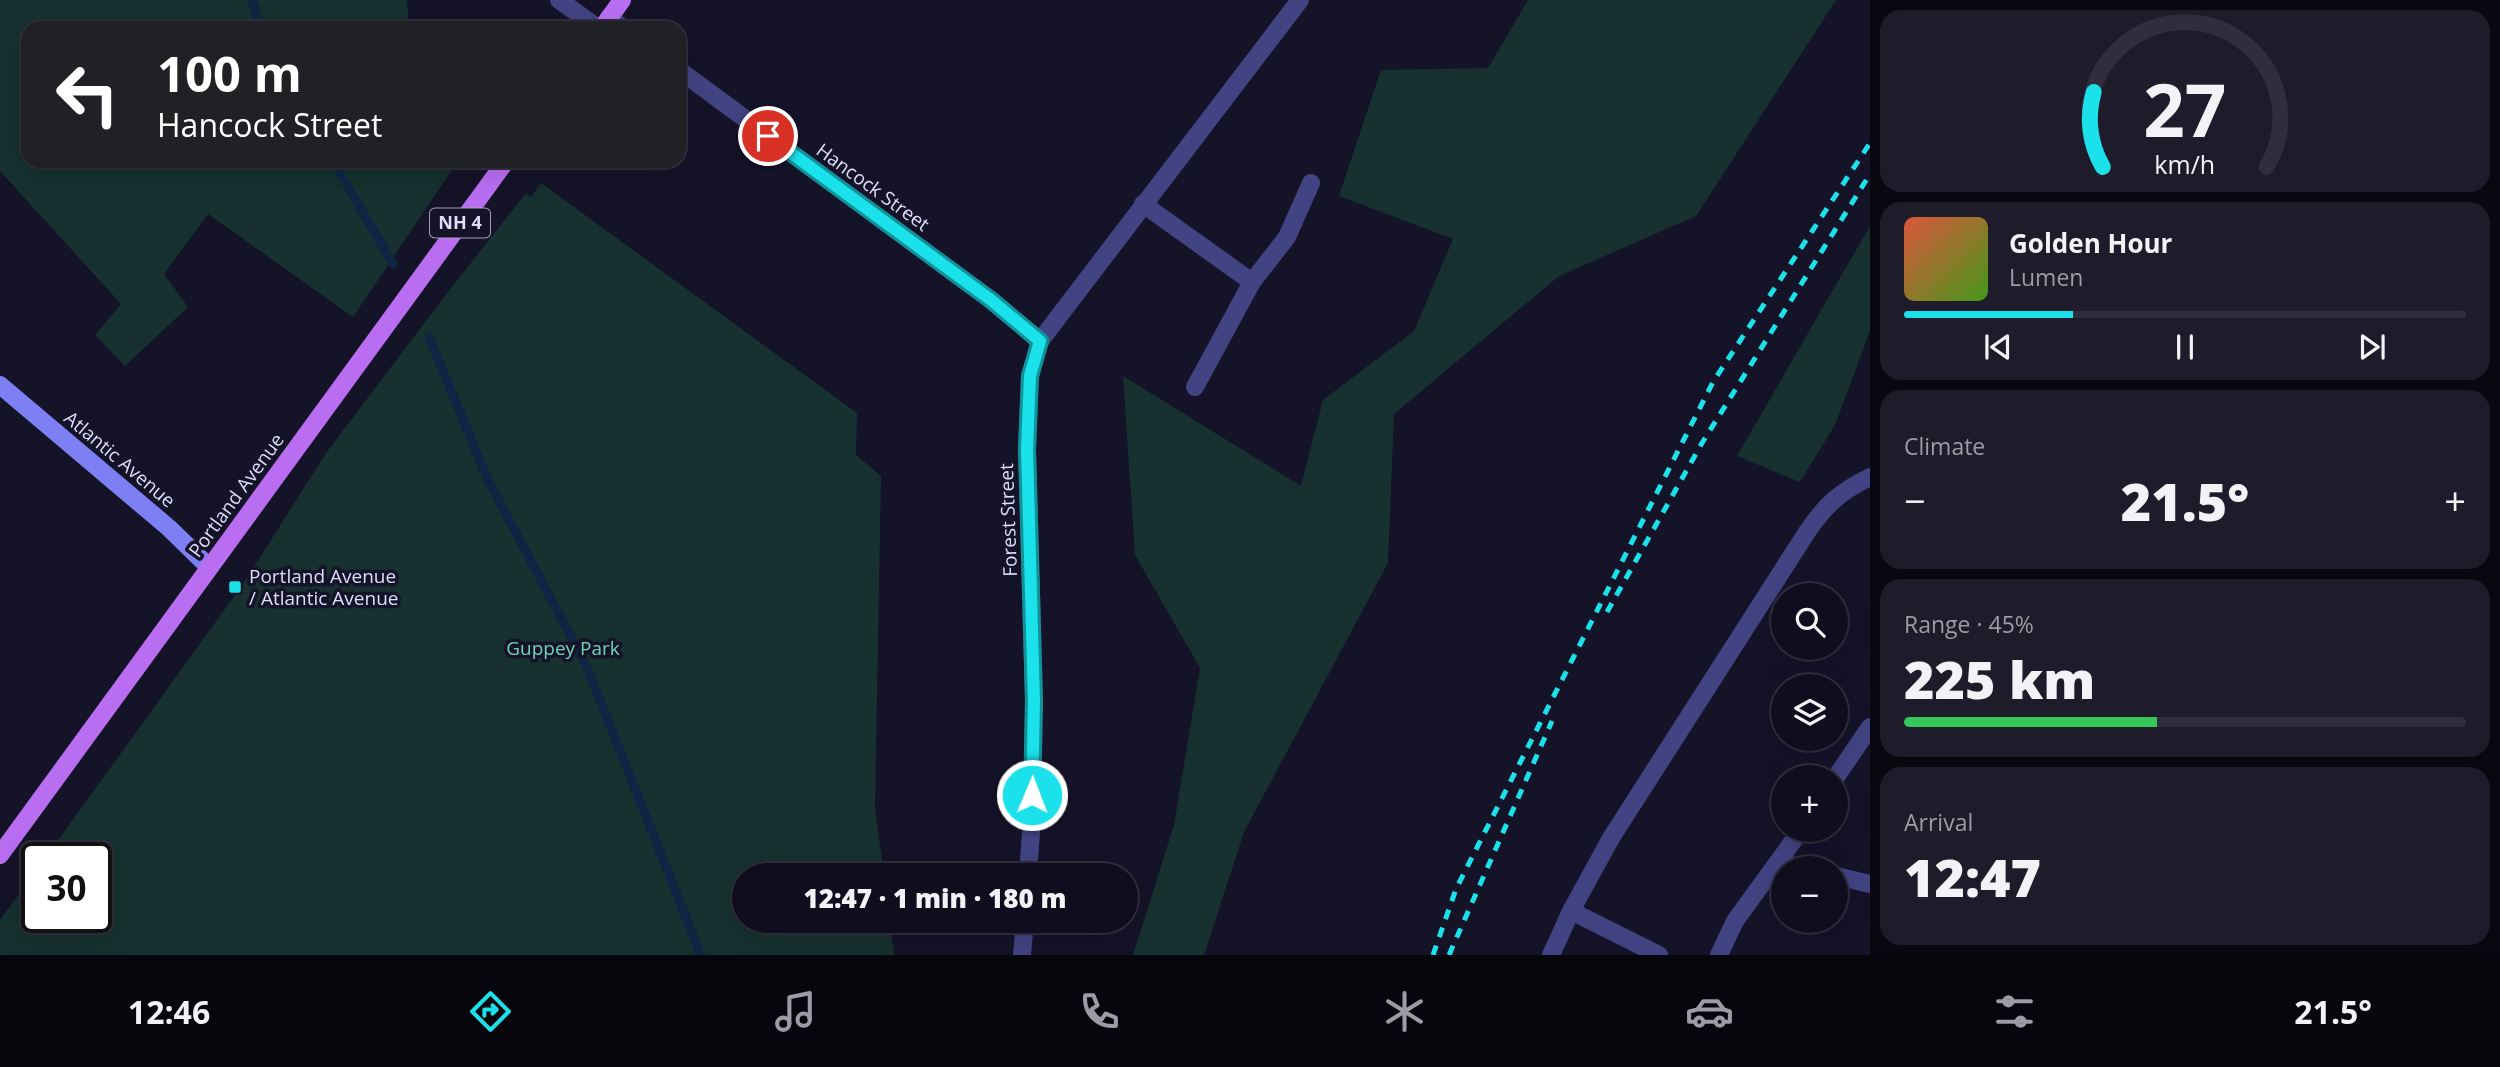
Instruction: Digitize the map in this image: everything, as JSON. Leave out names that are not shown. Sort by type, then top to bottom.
[{"type":"main road","points":[[610,21],[622,0]]},
{"type":"main road","name":"Portland Avenue","points":[[0,855],[6,836],[209,567],[501,168]]},
{"type":"street","points":[[559,0],[600,21]]},
{"type":"street","name":"Forest Street","points":[[1029,863],[1034,701],[1027,449],[1030,376],[1040,341],[1300,0]]},
{"type":"street","name":"Hancock Street","points":[[686,75],[991,300],[1040,341]]},
{"type":"street","points":[[1195,387],[1252,282],[1287,237],[1311,183]]},
{"type":"street","points":[[1143,204],[1252,282]]},
{"type":"street","name":"Atlantic Avenue","points":[[0,385],[169,528],[209,567]]},
{"type":"street","points":[[1551,955],[1571,911],[1611,838],[1822,509],[1844,490],[1870,477]]},
{"type":"street","points":[[1844,765],[1870,727]]},
{"type":"street","points":[[1719,955],[1735,921],[1771,872]]},
{"type":"street","points":[[1848,879],[1870,884]]},
{"type":"street","points":[[1571,911],[1659,955]]},
{"type":"street","points":[[1022,955],[1025,933]]},
{"type":"green space","points":[[0,0],[407,0],[408,21],[21,21],[21,168],[453,168],[353,317],[208,214],[164,274],[188,307],[125,366],[95,335],[121,304],[0,171]]},
{"type":"green space","points":[[1528,0],[1836,0],[1696,216],[1559,276],[1394,414],[1388,563],[1244,832],[1204,955],[1133,955],[1174,825],[1200,668],[1135,555],[1123,376],[1301,486],[1323,400],[1414,331],[1453,239],[1339,196],[1381,70],[1488,68]]},
{"type":"green space","name":"Guppey Park","points":[[541,183],[857,413],[856,455],[881,476],[875,809],[882,863],[732,863],[732,933],[891,933],[894,955],[0,955],[0,920],[21,892],[21,933],[112,933],[112,842],[57,842],[243,584],[326,453],[526,193],[531,197]]},
{"type":"green space","points":[[1870,226],[1870,331],[1835,425],[1800,482],[1737,456]]},
{"type":"waterway","points":[[252,0],[259,21]]},
{"type":"waterway","points":[[337,168],[393,264]]},
{"type":"waterway","points":[[429,337],[487,478],[586,665],[701,955]]},
{"type":"railway","points":[[1433,955],[1456,889],[1713,382],[1870,143]]},
{"type":"railway","points":[[1607,612],[1702,443],[1870,174]]},
{"type":"railway","points":[[1449,955],[1552,721]]},
{"type":"place","name":"Portland Avenue / Atlantic Avenue","points":[[235,587]]},
{"type":"route","points":[[768,136],[991,300],[1040,341],[1030,376],[1027,449],[1034,701],[1032,795]]}]
